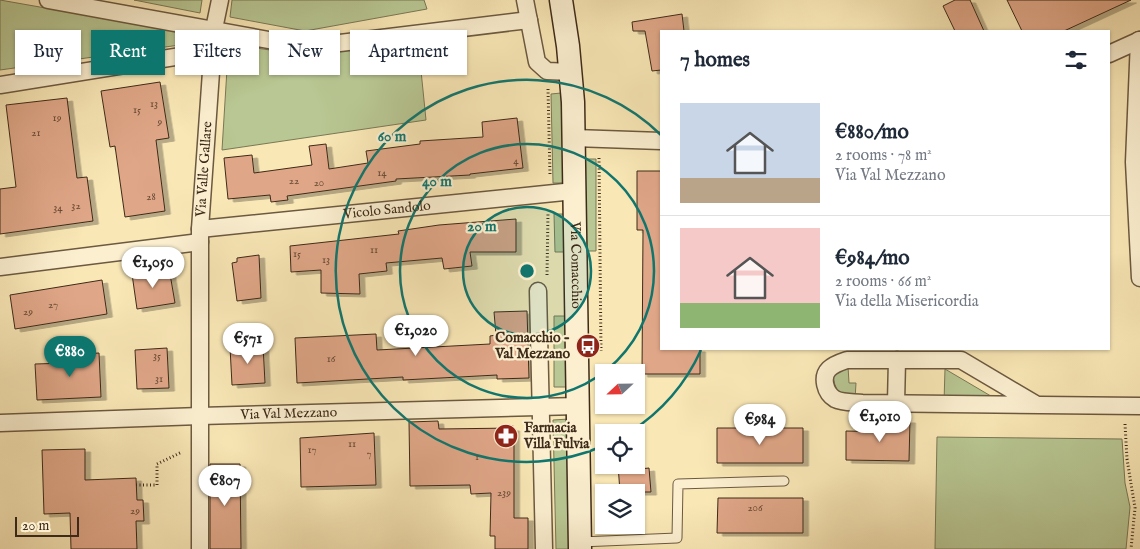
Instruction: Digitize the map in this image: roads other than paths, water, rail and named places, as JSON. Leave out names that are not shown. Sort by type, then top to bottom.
[{"type":"main road","name":"Via Comacchio","points":[[561,0],[571,72],[574,138],[580,546]]},
{"type":"street","points":[[48,0],[307,47],[529,20]]},
{"type":"street","name":"Via Valle Gallare","points":[[214,29],[220,0]]},
{"type":"street","points":[[525,0],[537,62],[542,69],[571,72]]},
{"type":"street","points":[[1110,54],[1140,40],[1134,162],[1140,278]]},
{"type":"street","points":[[0,85],[175,56]]},
{"type":"street","name":"Via Valle Gallare","points":[[200,549],[200,236],[210,75]]},
{"type":"street","points":[[574,138],[660,141]]},
{"type":"street","name":"Vicolo Sandolo","points":[[0,267],[200,236],[574,192]]},
{"type":"street","points":[[538,291],[544,549]]},
{"type":"street","points":[[1037,405],[961,360],[847,360],[837,363],[828,369],[824,380],[827,392],[835,399],[844,401],[896,403],[1037,405],[1133,406]]},
{"type":"street","points":[[896,403],[897,360]]},
{"type":"street","name":"Via Val Mezzano","points":[[0,423],[578,406]]},
{"type":"lane","points":[[580,546],[677,538],[678,484],[784,481]]},
{"type":"place","name":"Comacchio - Val Mezzano","points":[[588,346]]},
{"type":"place","name":"Farmacia Villa Fulvia","points":[[506,436]]}]
